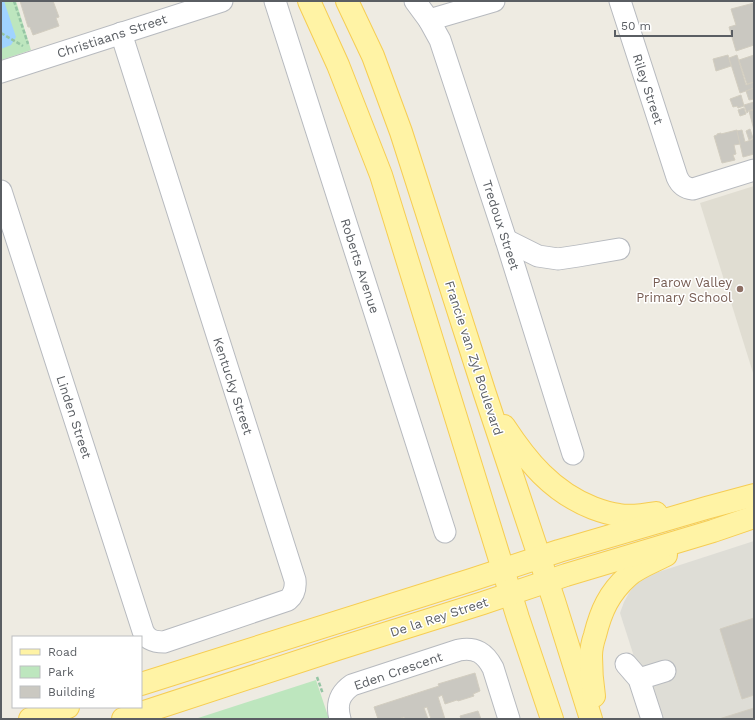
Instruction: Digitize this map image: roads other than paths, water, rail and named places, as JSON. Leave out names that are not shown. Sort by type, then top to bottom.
[{"type":"main road","points":[[309,1],[338,65],[381,175],[503,569],[552,719]]},
{"type":"main road","name":"Francie van Zyl Boulevard","points":[[347,1],[373,56],[401,132],[485,394],[540,557],[591,719]]},
{"type":"main road","points":[[485,394],[518,448],[540,474],[559,490],[580,503],[600,511],[619,515],[644,515],[706,508]]},
{"type":"main road","name":"De la Rey Street","points":[[142,684],[566,548],[754,495]]},
{"type":"main road","name":"De la Rey Street","points":[[124,719],[547,581],[713,531],[754,517]]},
{"type":"main road","points":[[598,719],[592,686],[591,654],[602,609],[628,576],[644,566],[713,531]]},
{"type":"main road","points":[[30,719],[65,708]]},
{"type":"street","name":"Christiaans Street","points":[[1,72],[222,1]]},
{"type":"street","name":"Roberts Avenue","points":[[275,1],[445,532]]},
{"type":"street","name":"Tredoux Street","points":[[416,1],[440,40],[506,240],[573,454]]},
{"type":"street","points":[[429,20],[494,1]]},
{"type":"street","name":"Riley Street","points":[[620,1],[679,182],[684,187],[693,189],[754,170]]},
{"type":"street","name":"Kentucky Street","points":[[120,34],[296,585],[291,597],[284,603],[164,642],[152,641]]},
{"type":"street","name":"Linden Street","points":[[1,191],[143,631],[152,641]]},
{"type":"street","points":[[506,240],[538,256],[558,258],[619,249]]},
{"type":"street","name":"Eden Crescent","points":[[340,719],[338,705],[341,696],[348,688],[356,683],[465,649],[482,654],[490,662],[509,719]]},
{"type":"street","points":[[652,719],[633,671],[664,671]]},
{"type":"water","points":[[1,1],[4,1],[16,37],[11,45],[1,49]]},
{"type":"place","name":"Parow Valley Primary School","points":[[740,289]]}]
